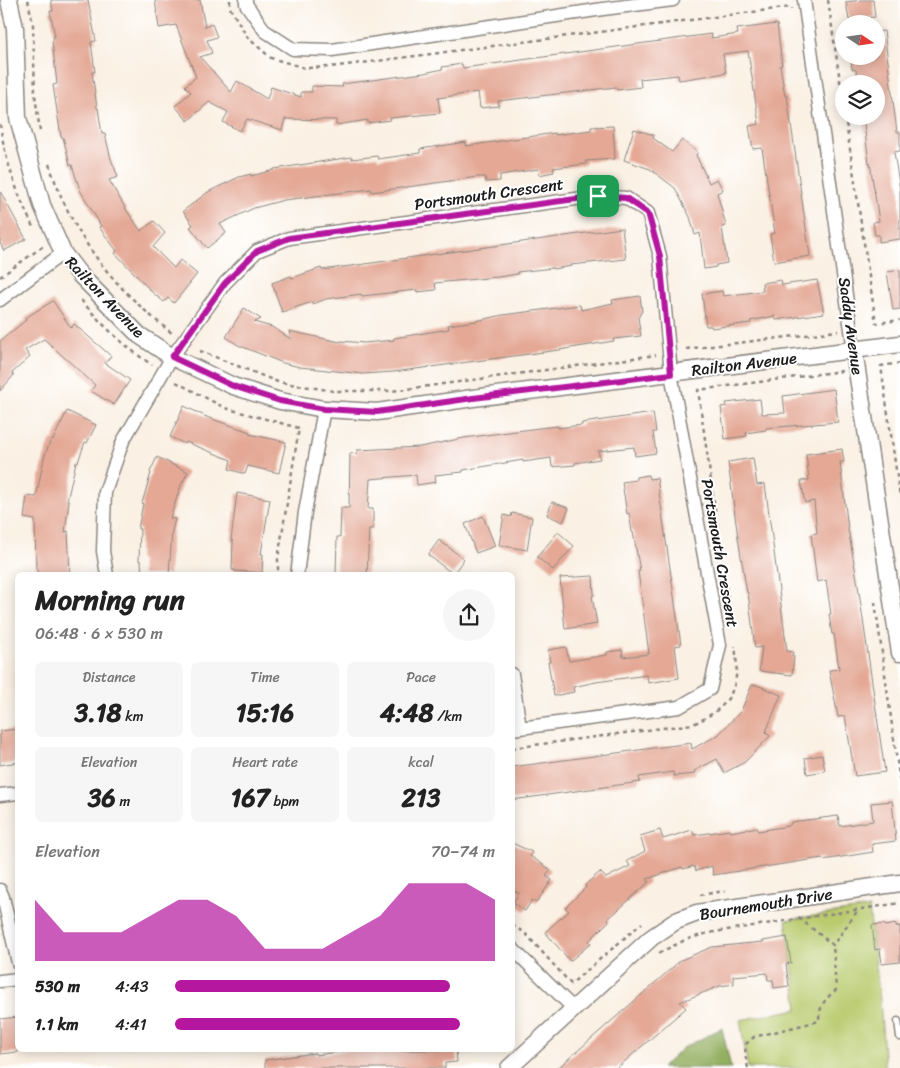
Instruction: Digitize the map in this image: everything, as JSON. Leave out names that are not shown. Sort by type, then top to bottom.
[{"type":"street","name":"Railton Avenue","points":[[9,0],[15,28],[18,118],[42,205],[63,253],[80,275],[139,335],[172,357],[233,386],[280,401],[324,409],[377,412],[473,398],[900,344]]},
{"type":"street","points":[[246,0],[246,4],[265,31],[293,50],[332,50],[602,4],[673,0]]},
{"type":"street","name":"Saddy Avenue","points":[[804,0],[854,351],[900,652]]},
{"type":"street","name":"Portsmouth Crescent","points":[[106,572],[103,552],[105,492],[123,440],[172,357],[225,283],[257,251],[289,238],[598,196],[626,198],[648,213],[660,256],[671,374],[720,644],[710,689],[679,707],[516,729]]},
{"type":"street","points":[[0,300],[63,253]]},
{"type":"street","points":[[297,572],[304,512],[324,409]]},
{"type":"street","points":[[515,715],[516,729]]},
{"type":"street","points":[[0,795],[15,793]]},
{"type":"street","name":"Bournemouth Drive","points":[[509,1068],[572,1008],[651,938],[683,919],[698,913],[900,883]]},
{"type":"street","points":[[0,890],[15,950]]},
{"type":"street","points":[[515,951],[572,1008]]},
{"type":"street","points":[[0,981],[15,979]]},
{"type":"lane","points":[[898,1021],[900,1037]]},
{"type":"path","points":[[28,0],[33,25],[35,95],[41,140]]},
{"type":"path","points":[[230,0],[230,8],[248,38],[271,58],[305,68],[331,67],[791,6],[792,16]]},
{"type":"path","points":[[828,0],[839,75]]},
{"type":"path","points":[[0,124],[2,140],[14,182],[34,230]]},
{"type":"path","points":[[846,125],[876,323],[900,320]]},
{"type":"path","points":[[46,158],[58,193],[80,235],[111,277],[145,312],[177,336]]},
{"type":"path","points":[[0,277],[42,247],[38,239]]},
{"type":"path","points":[[686,349],[838,331]]},
{"type":"path","points":[[200,351],[278,382],[334,391],[392,391],[662,354]]},
{"type":"path","points":[[900,363],[881,366],[900,496]]},
{"type":"path","points":[[731,622],[698,390],[843,371]]},
{"type":"path","points":[[176,382],[225,408],[299,428],[278,559],[278,572]]},
{"type":"path","points":[[874,597],[900,783]]},
{"type":"path","points":[[515,748],[693,724],[710,716],[725,704],[734,687],[737,661],[734,642]]},
{"type":"path","points":[[659,954],[685,940],[708,933],[900,903]]},
{"type":"path","points":[[748,1068],[745,1054],[746,1044],[754,1037],[819,1021],[824,1000],[836,990],[833,945],[858,910]]},
{"type":"path","points":[[799,918],[833,945]]},
{"type":"green space","points":[[869,908],[880,1000],[885,1068],[748,1068],[740,1020],[798,1009],[786,920]]},
{"type":"green space","points":[[722,1028],[731,1068],[661,1068],[683,1048]]},
{"type":"building","points":[[51,0],[88,0],[96,41],[91,42],[95,72],[92,72],[97,108],[102,134],[105,134],[118,177],[109,180],[141,231],[154,221],[165,233],[153,247],[174,268],[180,260],[197,274],[174,303],[168,298],[164,302],[153,293],[115,253],[117,251],[99,227],[101,226],[80,190],[72,165],[70,165],[63,137],[61,137],[53,85],[57,84],[52,41],[54,40],[53,36],[55,36],[50,11],[53,11]]},
{"type":"building","points":[[155,0],[200,0],[205,27],[212,24],[217,37],[207,40],[212,53],[200,57],[231,92],[237,81],[267,99],[271,87],[301,97],[301,92],[312,92],[312,86],[343,87],[342,84],[424,73],[443,69],[442,67],[462,64],[463,68],[711,34],[712,38],[738,34],[737,29],[777,24],[782,65],[780,65],[785,96],[787,96],[810,256],[774,262],[770,234],[775,233],[762,148],[753,149],[749,126],[759,124],[748,51],[723,54],[726,73],[679,80],[678,75],[640,79],[641,87],[617,90],[616,87],[498,101],[499,106],[480,108],[478,92],[438,98],[440,113],[390,118],[390,120],[368,123],[368,120],[336,125],[336,120],[285,119],[282,130],[247,119],[240,131],[223,122],[228,112],[209,102],[188,121],[175,106],[191,92],[185,86],[196,77],[176,25],[159,28]]},
{"type":"building","points":[[873,0],[875,15],[848,15],[846,2]]},
{"type":"building","points":[[885,39],[897,132],[900,132],[900,151],[894,152],[900,190],[900,239],[879,242],[879,235],[875,235],[873,222],[879,221],[864,125],[885,125],[885,75],[857,75],[856,70],[852,69],[852,65],[885,65]]},
{"type":"building","points":[[613,126],[615,159],[586,161],[586,164],[553,168],[554,172],[539,175],[538,169],[500,175],[500,181],[486,182],[485,177],[478,177],[372,192],[371,189],[284,200],[254,208],[220,224],[226,233],[207,248],[190,227],[193,225],[183,211],[208,192],[239,177],[251,174],[251,176],[274,169],[352,157],[352,159],[377,156],[378,159],[420,153],[420,149],[466,142],[466,146],[555,133],[555,135],[591,130],[591,127]]},
{"type":"building","points":[[634,129],[654,135],[653,138],[672,152],[682,140],[698,152],[696,155],[709,183],[717,179],[723,190],[717,193],[726,226],[722,227],[727,263],[704,269],[700,233],[695,235],[690,217],[675,188],[650,169],[624,160]]},
{"type":"building","points":[[0,191],[26,239],[4,251],[0,243]]},
{"type":"building","points":[[622,228],[626,259],[517,272],[518,274],[498,277],[435,283],[436,290],[417,292],[417,290],[362,296],[361,294],[326,299],[282,312],[272,283],[321,268],[322,270]]},
{"type":"building","points":[[900,270],[900,309],[893,310],[887,272]]},
{"type":"building","points":[[781,280],[782,285],[817,280],[824,313],[776,320],[775,316],[750,321],[751,323],[712,328],[711,326],[706,326],[702,294],[722,291],[723,296],[763,291],[762,283]]},
{"type":"building","points":[[640,296],[642,311],[638,318],[641,336],[613,339],[614,341],[559,350],[393,372],[363,374],[300,367],[283,363],[238,345],[226,337],[244,308],[261,319],[254,322],[272,327],[291,339],[289,331],[340,342],[364,343],[394,340],[394,338],[449,329],[448,325],[503,315],[580,305],[581,310],[613,303],[612,300]]},
{"type":"building","points":[[53,301],[71,328],[74,324],[111,356],[105,363],[130,380],[114,405],[91,391],[95,385],[44,339],[25,350],[30,357],[12,373],[14,375],[0,391],[0,341],[26,320],[25,318]]},
{"type":"building","points":[[834,389],[838,422],[766,428],[766,430],[746,433],[747,436],[725,439],[721,407],[727,406],[726,403],[760,399],[762,414],[785,413],[783,396]]},
{"type":"building","points":[[184,406],[209,418],[250,432],[249,434],[286,442],[279,473],[248,466],[245,474],[229,469],[231,460],[170,437]]},
{"type":"building","points":[[67,411],[96,425],[87,443],[85,442],[78,462],[76,462],[67,501],[69,501],[65,532],[68,531],[70,572],[38,572],[35,520],[24,518],[27,496],[36,497],[44,458],[51,439],[53,440]]},
{"type":"building","points":[[653,413],[656,432],[653,432],[656,453],[635,456],[634,447],[598,451],[600,459],[575,463],[575,465],[552,467],[551,458],[523,462],[523,460],[463,470],[463,472],[435,475],[436,482],[417,485],[416,475],[370,479],[368,509],[373,509],[373,529],[369,529],[367,572],[336,572],[337,537],[340,537],[341,508],[349,508],[350,453],[357,454],[357,450],[420,447],[464,438],[539,428],[582,425],[582,423]]},
{"type":"building","points":[[842,449],[844,462],[840,462],[848,529],[885,772],[855,776],[845,716],[838,717],[829,670],[839,669],[829,614],[831,614],[826,580],[817,582],[811,534],[817,533],[814,501],[805,503],[801,481],[809,480],[806,454]]},
{"type":"building","points":[[157,457],[188,472],[181,485],[170,518],[175,519],[172,531],[169,572],[142,572],[141,561],[139,561],[140,529],[138,529],[150,472]]},
{"type":"building","points":[[753,458],[757,485],[765,484],[787,651],[793,652],[792,656],[794,656],[792,675],[759,671],[762,647],[755,648],[728,462]]},
{"type":"building","points":[[648,475],[649,479],[657,478],[681,645],[675,646],[679,678],[648,683],[647,675],[596,682],[573,687],[574,692],[554,696],[548,662],[550,662],[548,650],[566,647],[569,661],[607,655],[607,652],[622,650],[623,657],[649,654],[638,571],[640,571],[622,482],[636,480],[636,477]]},
{"type":"building","points":[[237,493],[270,499],[261,554],[263,554],[262,572],[232,570],[233,541],[231,540]]},
{"type":"building","points":[[552,502],[569,508],[563,522],[547,515]]},
{"type":"building","points":[[512,513],[532,517],[527,550],[499,545],[504,515],[511,517]]},
{"type":"building","points":[[483,516],[495,546],[476,553],[465,524]]},
{"type":"building","points":[[558,532],[574,546],[553,570],[537,557]]},
{"type":"building","points":[[439,540],[464,559],[454,572],[450,572],[428,555]]},
{"type":"building","points":[[593,576],[594,595],[592,596],[597,624],[565,629],[560,578]]},
{"type":"building","points":[[752,685],[757,685],[781,695],[766,732],[770,736],[745,762],[724,773],[717,759],[694,771],[695,774],[674,776],[673,772],[639,777],[640,782],[515,800],[515,767],[691,743],[692,749],[718,735],[741,711]]},
{"type":"building","points":[[15,729],[15,762],[0,765],[0,731]]},
{"type":"building","points":[[822,755],[825,771],[807,774],[805,758]]},
{"type":"building","points":[[892,801],[896,841],[872,844],[873,852],[713,875],[712,866],[696,871],[694,866],[683,869],[682,867],[647,879],[649,882],[608,919],[609,921],[589,941],[591,943],[570,961],[545,932],[569,911],[565,908],[586,887],[585,885],[600,872],[606,878],[630,866],[627,861],[645,851],[640,836],[660,830],[663,839],[692,830],[694,835],[730,830],[731,832],[757,827],[758,831],[788,826],[791,822],[838,816],[840,826],[873,821],[871,803]]},
{"type":"building","points":[[515,844],[532,852],[530,856],[551,870],[546,876],[552,880],[536,903],[532,900],[525,911],[515,904],[515,900],[519,893],[515,891]]},
{"type":"building","points":[[884,924],[885,926],[896,924],[896,927],[900,926],[900,962],[882,964],[880,949],[875,950],[872,925]]},
{"type":"building","points":[[787,937],[791,963],[786,964],[789,986],[774,988],[773,980],[768,980],[767,973],[733,976],[734,984],[720,986],[680,1002],[686,1008],[617,1068],[558,1068],[681,960],[712,947],[763,942]]},
{"type":"building","points":[[15,1017],[15,1052],[18,1052],[0,1054],[0,1019]]},
{"type":"building","points":[[338,1052],[456,1052],[457,1062],[445,1063],[445,1068],[265,1068],[265,1060],[315,1053],[316,1055]]},
{"type":"route","points":[[598,196],[626,198],[648,213],[660,256],[671,374],[473,398],[377,412],[324,409],[280,401],[233,386],[172,357],[225,283],[257,251],[289,238],[598,196]]}]
